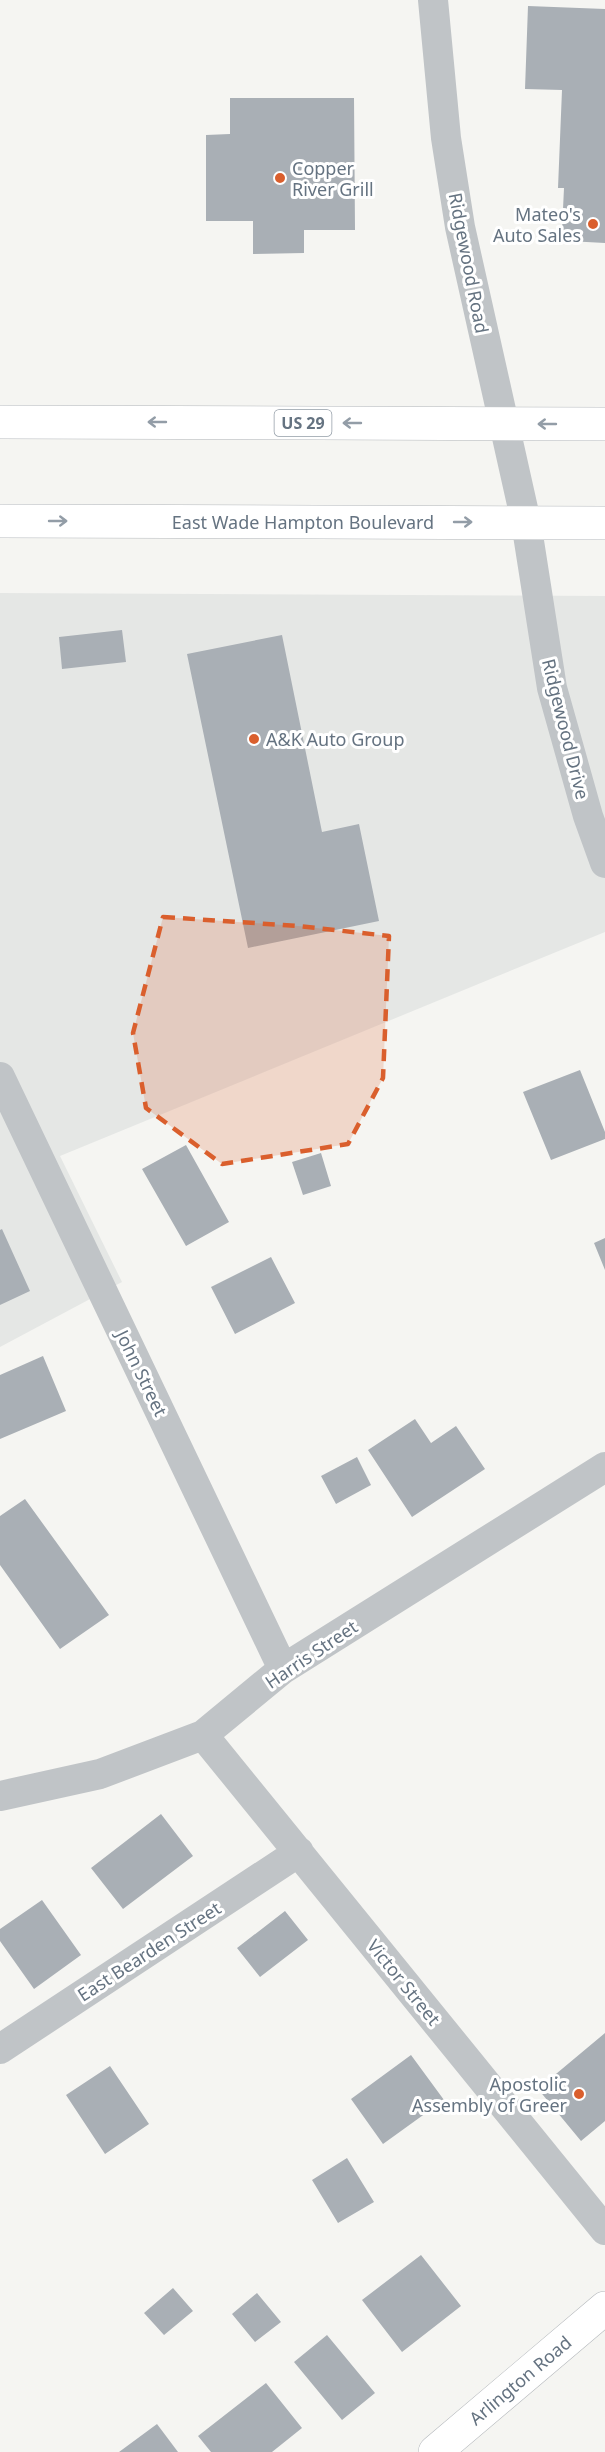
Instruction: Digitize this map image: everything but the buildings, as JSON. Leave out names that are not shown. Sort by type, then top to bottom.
[{"type":"main road","name":"US 29","points":[[0,422],[605,424]]},
{"type":"main road","name":"East Wade Hampton Boulevard","points":[[0,521],[605,523]]},
{"type":"main road","name":"Arlington Road","points":[[435,2452],[605,2308]]},
{"type":"street","name":"Ridgewood Road","points":[[433,0],[446,138],[460,227],[525,522]]},
{"type":"street","name":"Ridgewood Drive","points":[[525,522],[552,688],[588,816],[605,863]]},
{"type":"street","name":"John Street","points":[[0,1077],[284,1669]]},
{"type":"street","name":"Harris Street","points":[[0,1796],[100,1774],[203,1735],[284,1669],[605,1467]]},
{"type":"street","name":"Victor Street","points":[[203,1735],[605,2230]]},
{"type":"street","name":"East Bearden Street","points":[[0,2049],[299,1852]]},
{"type":"highlighted area","points":[[163,917],[298,926],[389,936],[383,1078],[348,1144],[222,1164],[146,1108],[133,1033]]},
{"type":"shaded area","points":[[0,593],[605,596],[605,932],[60,1156],[122,1282],[0,1347]]},
{"type":"place","name":"Copper River Grill","points":[[280,178]]},
{"type":"place","name":"Mateo's Auto Sales","points":[[593,224]]},
{"type":"place","name":"A&K Auto Group","points":[[254,739]]},
{"type":"place","name":"Apostolic Assembly of Greer","points":[[579,2094]]}]
